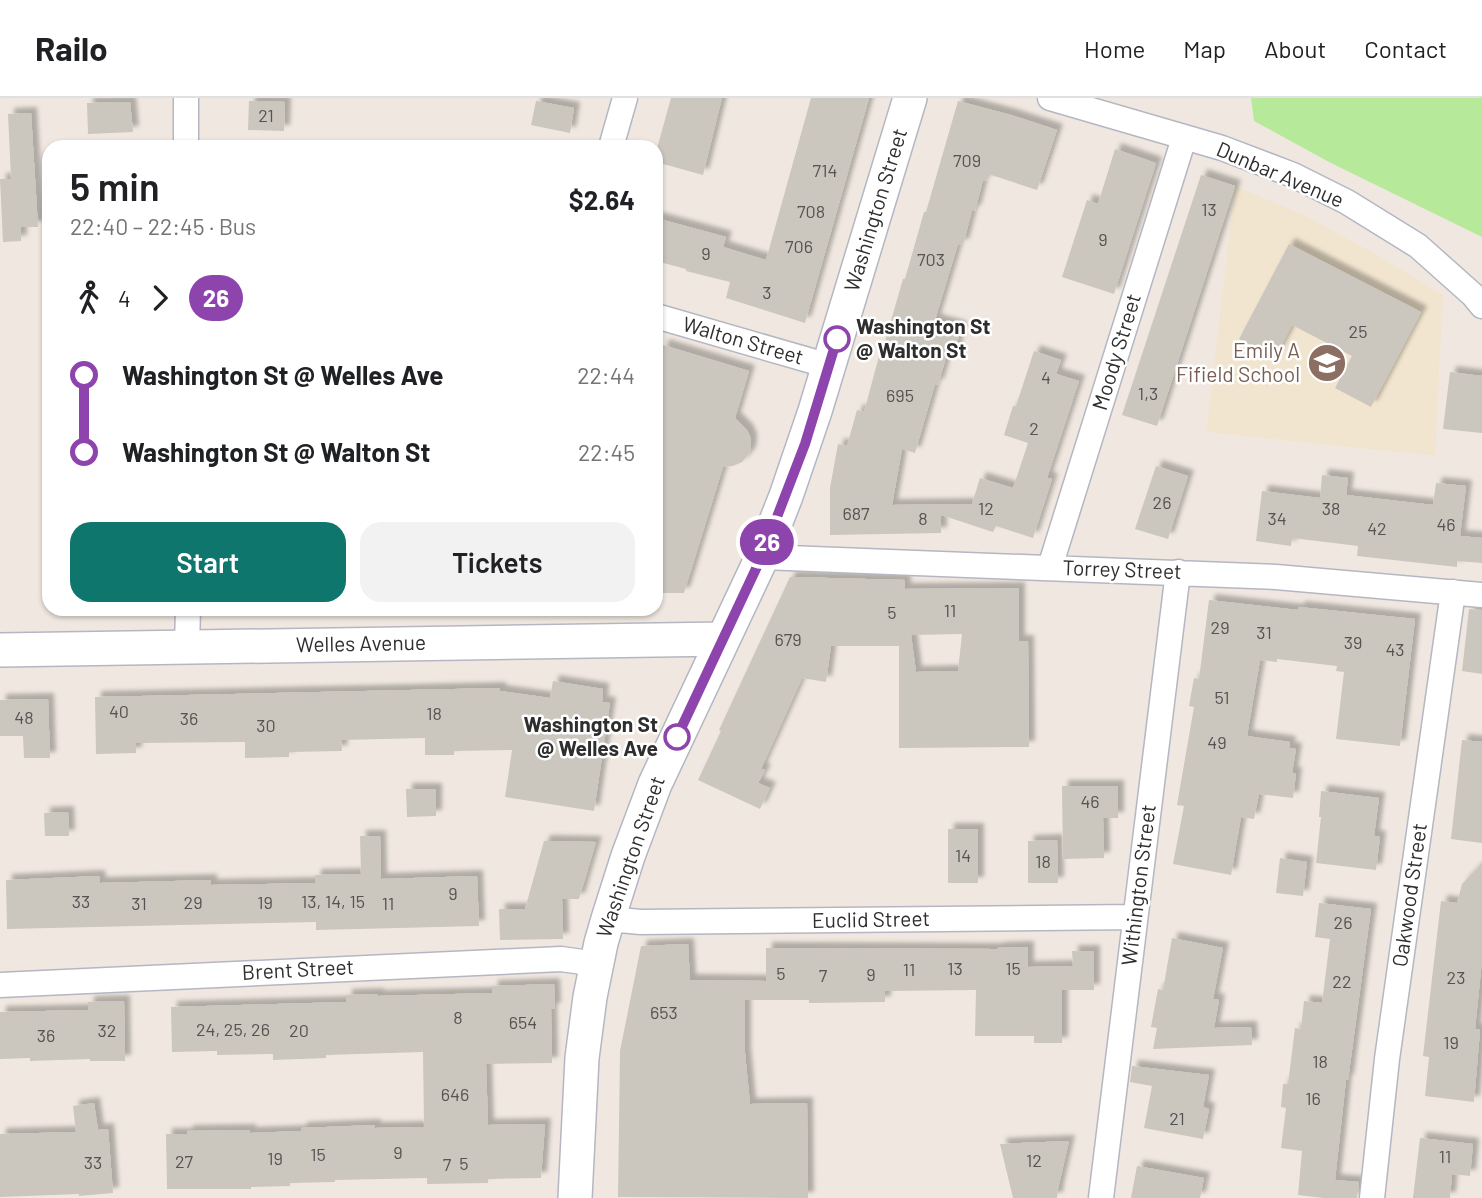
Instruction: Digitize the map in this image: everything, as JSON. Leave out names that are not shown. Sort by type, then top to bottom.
[{"type":"main road","name":"Washington Street","points":[[575,1198],[582,1058],[590,997],[608,919],[655,784],[762,556],[805,444],[910,98]]},
{"type":"main road","name":"Welles Avenue","points":[[0,650],[723,639]]},
{"type":"street","points":[[186,98],[186,140]]},
{"type":"street","points":[[613,140],[625,98]]},
{"type":"street","name":"Dunbar Avenue","points":[[1050,98],[1222,148],[1293,175],[1347,202],[1418,246],[1482,306]]},
{"type":"street","name":"Moody Street","points":[[1050,567],[1184,138]]},
{"type":"street","name":"Walton Street","points":[[663,318],[829,366]]},
{"type":"street","name":"Torrey Street","points":[[762,556],[1276,577],[1482,595]]},
{"type":"street","name":"Withington Street","points":[[1101,1198],[1178,572]]},
{"type":"street","name":"Oakwood Street","points":[[1372,1198],[1387,1059],[1453,592]]},
{"type":"street","points":[[187,647],[188,616]]},
{"type":"street","name":"Euclid Street","points":[[608,919],[655,922],[1135,917]]},
{"type":"street","name":"Brent Street","points":[[0,985],[561,959],[597,964]]},
{"type":"shaded area","name":"Emily A Fifield School","points":[[1235,186],[1306,216],[1443,295],[1435,456],[1206,432]]},
{"type":"green space","points":[[1251,98],[1482,98],[1482,237],[1329,162],[1254,121]]},
{"type":"building","points":[[671,98],[722,98],[703,175],[663,164],[663,140],[659,140]]},
{"type":"building","points":[[811,98],[869,98],[805,323],[726,298],[730,282],[663,263],[663,220],[726,237],[723,247],[766,260]]},
{"type":"building","points":[[249,101],[285,102],[284,131],[248,130]]},
{"type":"building","points":[[536,101],[574,108],[570,133],[531,125]]},
{"type":"building","points":[[958,101],[1057,130],[1037,190],[988,174],[987,181],[983,180],[963,245],[958,244],[935,320],[961,327],[954,356],[947,354],[938,385],[935,384],[915,453],[902,449],[892,505],[972,504],[980,478],[1013,488],[1028,443],[1004,435],[1034,351],[1061,360],[1056,374],[1079,381],[1047,478],[1052,479],[1033,538],[996,526],[993,532],[941,515],[941,533],[830,535],[830,488],[838,444],[847,446],[857,410],[864,412],[882,345],[926,212]]},
{"type":"building","points":[[130,102],[133,132],[88,134],[87,103]]},
{"type":"building","points":[[31,113],[38,227],[21,227],[21,241],[3,242],[0,179],[11,179],[8,114]]},
{"type":"building","points":[[1115,149],[1156,163],[1114,294],[1062,277],[1087,200],[1098,204]]},
{"type":"building","points":[[1201,175],[1235,186],[1157,426],[1122,415]]},
{"type":"building","points":[[1289,244],[1421,312],[1371,407],[1335,388],[1352,356],[1292,325],[1275,357],[1239,339]]},
{"type":"building","points":[[663,345],[749,371],[735,418],[747,430],[751,448],[742,462],[723,467],[684,593],[663,593]]},
{"type":"building","points":[[1450,372],[1482,376],[1482,433],[1443,429]]},
{"type":"building","points":[[1156,466],[1188,476],[1168,539],[1135,529]]},
{"type":"building","points":[[1322,475],[1348,478],[1346,495],[1433,505],[1436,483],[1466,486],[1460,536],[1482,538],[1482,563],[1457,561],[1457,567],[1357,556],[1358,546],[1292,538],[1291,546],[1256,541],[1262,491],[1320,498]]},
{"type":"building","points":[[790,577],[905,580],[905,589],[1019,588],[1019,641],[1028,641],[1029,747],[899,748],[899,646],[831,646],[826,682],[802,678],[761,769],[765,770],[758,783],[770,788],[760,809],[698,780],[721,731],[719,730]],"holes":[[[962,634],[958,671],[916,672],[911,635]]]},
{"type":"building","points":[[1209,600],[1415,619],[1400,746],[1336,739],[1344,672],[1336,671],[1337,666],[1277,659],[1277,662],[1260,660],[1247,736],[1290,742],[1289,748],[1296,749],[1292,773],[1296,773],[1293,798],[1259,794],[1254,819],[1241,817],[1231,875],[1173,864],[1184,806],[1177,805],[1194,707],[1189,706],[1194,678],[1199,679]]},
{"type":"building","points":[[1469,609],[1482,610],[1482,674],[1462,671]]},
{"type":"building","points":[[553,681],[603,689],[602,702],[610,703],[594,811],[505,797],[512,750],[454,751],[454,755],[425,755],[425,738],[341,740],[342,751],[289,752],[289,757],[245,758],[245,742],[136,743],[136,753],[96,754],[95,697],[500,688],[500,691],[550,698]]},
{"type":"building","points":[[48,699],[50,758],[24,758],[23,736],[0,736],[0,700]]},
{"type":"building","points":[[1462,740],[1482,742],[1482,843],[1451,839]]},
{"type":"building","points":[[1062,786],[1118,786],[1118,818],[1103,818],[1104,858],[1063,859]]},
{"type":"building","points":[[406,789],[436,789],[436,816],[407,817]]},
{"type":"building","points":[[1321,791],[1379,798],[1374,836],[1380,837],[1376,870],[1316,863]]},
{"type":"building","points":[[68,812],[69,836],[45,836],[44,813]]},
{"type":"building","points":[[948,829],[978,829],[978,883],[948,883]]},
{"type":"building","points":[[360,836],[380,836],[381,879],[477,876],[479,926],[316,930],[316,922],[7,929],[6,880],[99,876],[100,883],[211,880],[211,885],[315,883],[315,875],[361,874]]},
{"type":"building","points":[[1057,840],[1058,883],[1028,883],[1028,841]]},
{"type":"building","points":[[544,841],[596,842],[579,899],[562,899],[563,939],[500,940],[499,909],[525,909]]},
{"type":"building","points":[[1280,858],[1307,862],[1303,896],[1276,893]]},
{"type":"building","points":[[1482,863],[1482,960],[1475,1029],[1480,1030],[1474,1102],[1425,1096],[1429,1057],[1423,1056],[1441,901],[1457,903],[1462,884]]},
{"type":"building","points":[[1319,903],[1371,909],[1346,1080],[1335,1180],[1359,1182],[1357,1198],[1298,1195],[1302,1151],[1281,1148],[1286,1108],[1281,1107],[1283,1084],[1288,1084],[1295,1028],[1301,1029],[1304,1001],[1322,1003],[1330,939],[1315,937]]},
{"type":"building","points":[[1172,938],[1223,948],[1213,999],[1219,1000],[1214,1028],[1251,1027],[1252,1045],[1153,1049],[1157,1028],[1151,1027],[1158,989],[1163,990]]},
{"type":"building","points":[[688,944],[690,980],[766,981],[766,948],[1028,947],[1028,967],[1073,966],[1072,951],[1094,951],[1094,990],[1062,990],[1062,1043],[1034,1043],[1034,1036],[975,1036],[976,990],[885,991],[885,1002],[745,1000],[745,1053],[750,1104],[807,1103],[808,1198],[618,1197],[620,1051],[641,946]]},
{"type":"building","points":[[554,984],[555,1009],[551,1009],[552,1063],[486,1064],[488,1125],[545,1124],[541,1178],[488,1179],[488,1183],[427,1184],[427,1178],[335,1180],[251,1189],[167,1189],[166,1134],[187,1134],[187,1131],[301,1131],[301,1128],[375,1125],[375,1128],[424,1127],[423,1052],[326,1055],[326,1058],[273,1060],[273,1054],[217,1055],[217,1051],[172,1052],[171,1007],[346,1002],[346,995],[492,993],[492,986]]},
{"type":"building","points":[[124,1001],[125,1061],[0,1059],[0,1012],[88,1010],[88,1002]]},
{"type":"building","points":[[1132,1066],[1209,1075],[1203,1107],[1209,1109],[1203,1139],[1144,1128],[1152,1086],[1130,1082]]},
{"type":"building","points":[[94,1103],[98,1130],[108,1129],[113,1193],[0,1197],[0,1134],[76,1132],[73,1106]]},
{"type":"building","points":[[1420,1138],[1473,1144],[1470,1176],[1452,1174],[1450,1198],[1413,1198]]},
{"type":"building","points":[[1069,1141],[1057,1198],[1013,1198],[1000,1144]]},
{"type":"building","points":[[1137,1166],[1204,1178],[1200,1198],[1131,1198]]},
{"type":"bus line","name":"26","points":[[677,737],[762,556],[805,444],[837,339]]},
{"type":"place","name":"Washington St @ Walton St","points":[[837,339]]},
{"type":"place","name":"Emily A Fifield School","points":[[1327,363]]},
{"type":"place","name":"Washington St @ Welles Ave","points":[[677,737]]}]
